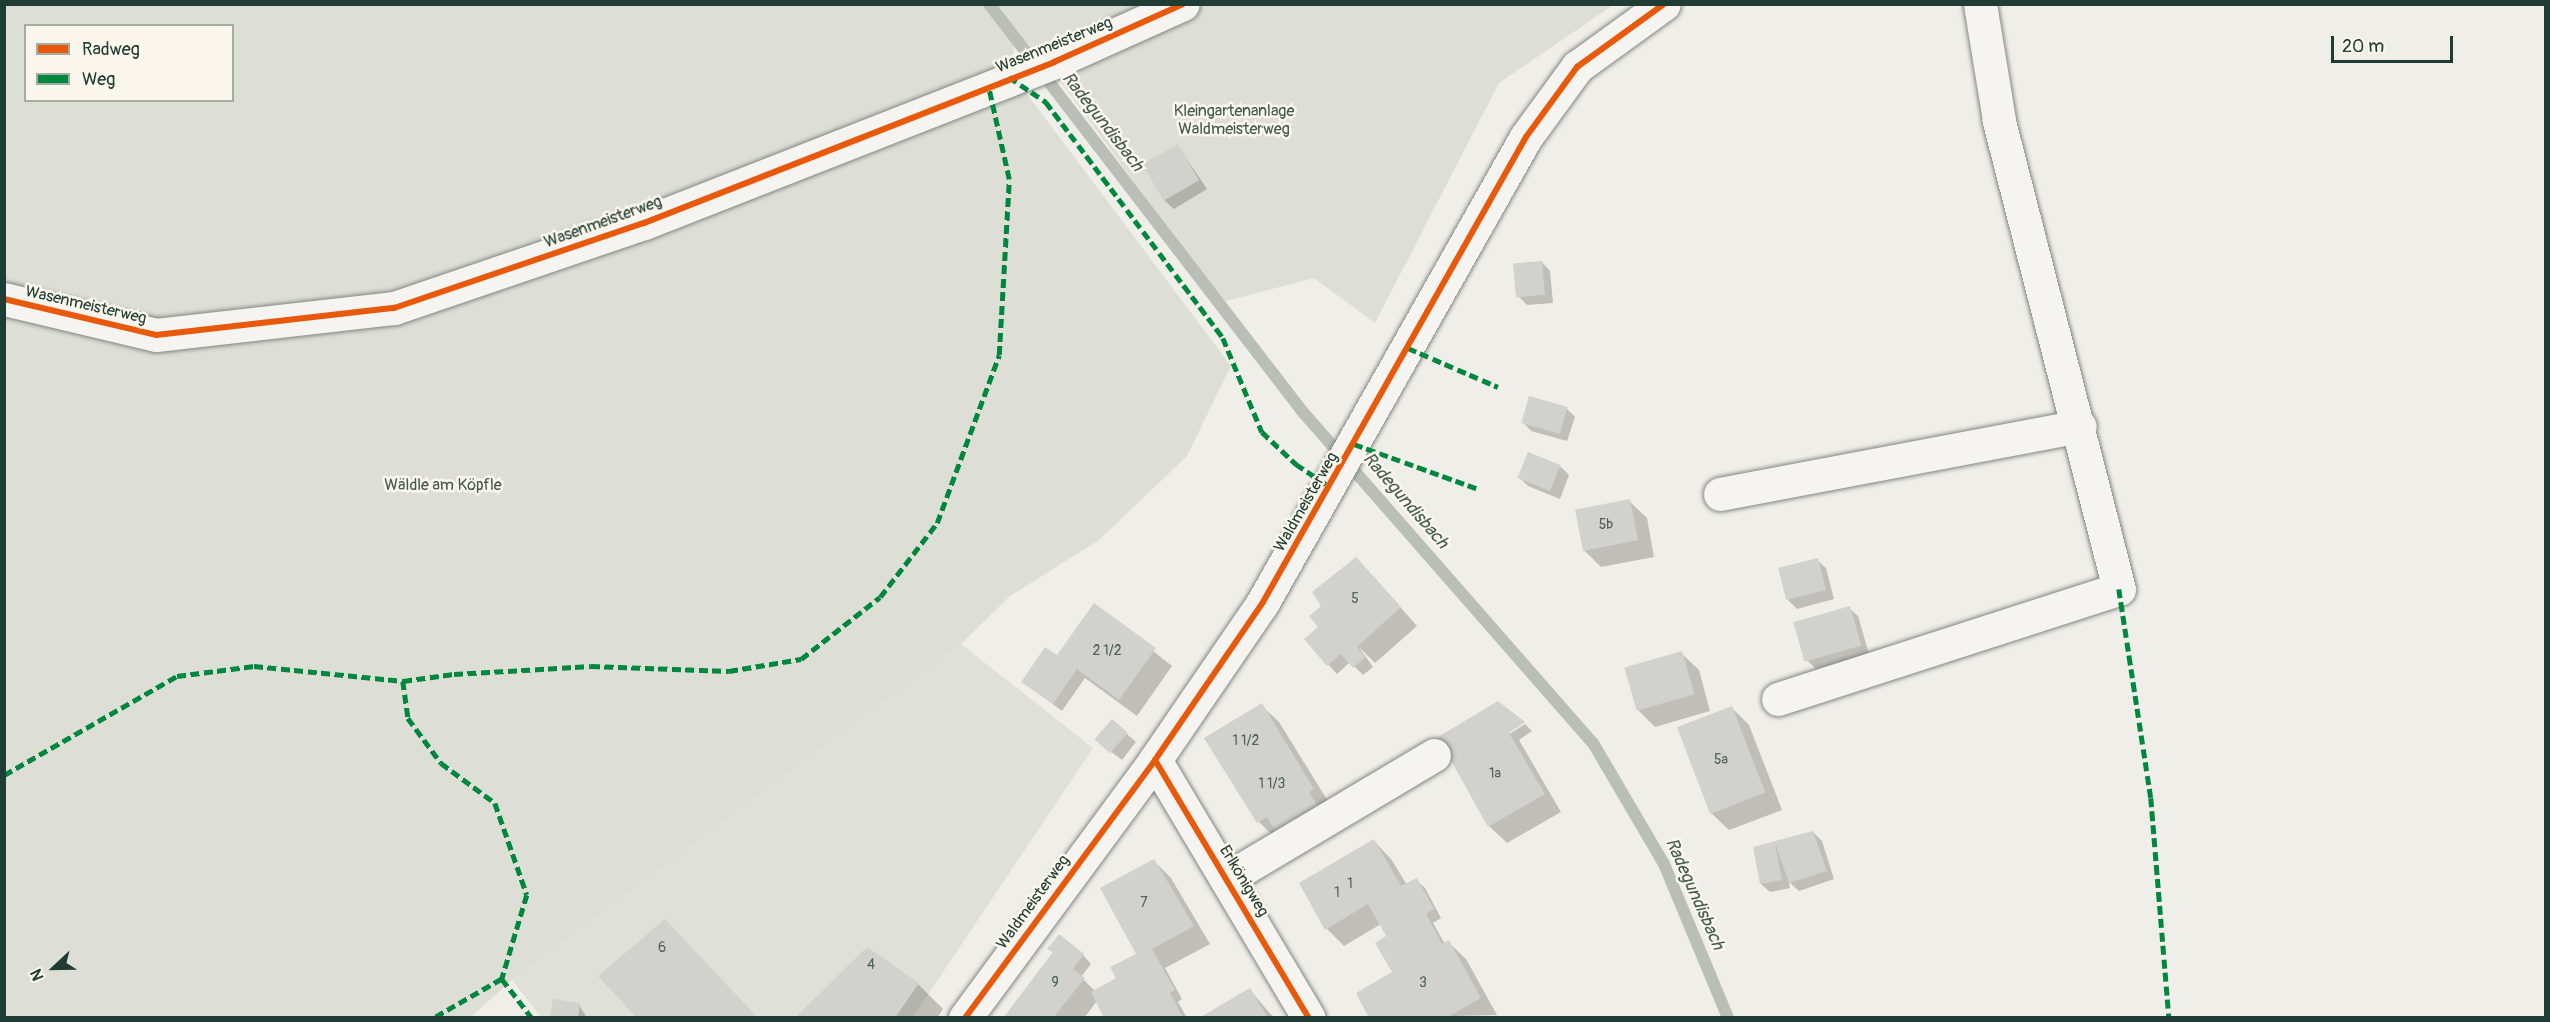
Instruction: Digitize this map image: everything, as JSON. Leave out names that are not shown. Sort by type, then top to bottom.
[{"type":"street","name":"Wasenmeisterweg","points":[[4,299],[156,335],[394,308],[644,223],[1019,73],[1054,62],[1183,4]]},
{"type":"street","name":"Waldmeisterweg","points":[[965,1017],[1155,759],[1263,602],[1526,137],[1577,67],[1664,4]]},
{"type":"street","points":[[1778,699],[2119,589],[2080,426],[1999,120],[1980,4]]},
{"type":"street","points":[[1720,494],[2080,426]]},
{"type":"street","points":[[1226,879],[1434,755]]},
{"type":"street","name":"Erlkönigweg","points":[[1155,759],[1309,1017]]},
{"type":"shaded area","points":[[961,644],[1093,748],[913,1017],[541,1017],[512,980]]},
{"type":"green space","name":"Wäldle am Köpfle","points":[[5,5],[1613,5],[1499,83],[1375,323],[1314,278],[1222,302],[1050,67],[1012,37],[1018,82],[1231,366],[1187,456],[1099,540],[1010,596],[961,644],[512,980],[471,1017],[5,1018]]},
{"type":"building","points":[[1178,144],[1199,180],[1163,201],[1142,164]]},
{"type":"building","points":[[1542,261],[1545,295],[1516,297],[1513,264]]},
{"type":"building","points":[[1529,396],[1567,407],[1560,434],[1521,423]]},
{"type":"building","points":[[1528,452],[1560,465],[1550,491],[1518,478]]},
{"type":"building","points":[[1630,499],[1638,540],[1583,551],[1575,510]]},
{"type":"building","points":[[1356,557],[1401,607],[1357,647],[1366,657],[1353,668],[1341,654],[1327,666],[1304,639],[1318,627],[1309,616],[1321,606],[1312,592]]},
{"type":"building","points":[[1818,558],[1826,590],[1786,600],[1778,568]]},
{"type":"building","points":[[1094,603],[1156,648],[1119,700],[1077,669],[1053,704],[1021,682],[1045,647],[1057,655]]},
{"type":"building","points":[[1850,606],[1861,645],[1805,662],[1793,622]]},
{"type":"building","points":[[1682,651],[1694,694],[1637,711],[1624,668]]},
{"type":"building","points":[[1498,701],[1525,722],[1509,733],[1545,794],[1488,827],[1438,737]]},
{"type":"building","points":[[1262,703],[1314,789],[1309,792],[1319,808],[1277,834],[1267,817],[1257,823],[1204,738]]},
{"type":"building","points":[[1732,706],[1765,793],[1710,814],[1677,727]]},
{"type":"building","points":[[1112,719],[1128,733],[1110,753],[1094,739]]},
{"type":"building","points":[[1813,831],[1827,871],[1789,883],[1775,843],[1782,880],[1760,884],[1753,847]]},
{"type":"building","points":[[1374,839],[1401,886],[1417,878],[1434,909],[1426,914],[1442,944],[1449,940],[1481,998],[1446,1018],[1369,1018],[1356,993],[1392,972],[1375,943],[1386,936],[1368,904],[1325,930],[1299,883]]},
{"type":"building","points":[[1154,859],[1194,926],[1152,949],[1175,990],[1170,993],[1183,1018],[1104,1018],[1091,992],[1116,978],[1110,967],[1136,954],[1100,888]]},
{"type":"building","points":[[665,919],[756,1016],[755,1018],[637,1018],[598,976]]},
{"type":"building","points":[[1059,934],[1084,954],[1073,969],[1085,978],[1053,1018],[1003,1018],[1053,952],[1047,949]]},
{"type":"building","points":[[867,947],[919,983],[895,1018],[795,1018]]},
{"type":"building","points":[[1250,988],[1268,1018],[1199,1018]]},
{"type":"building","points":[[553,999],[580,1003],[578,1018],[550,1018]]},
{"type":"waterway","name":"Radegundisbach","points":[[989,4],[1302,411],[1593,743],[1664,864],[1728,1018]]},
{"type":"marked path","points":[[1009,77],[1046,102],[1223,338],[1262,432],[1296,464],[1330,487]]},
{"type":"marked path","points":[[4,775],[177,676],[254,666],[403,681],[454,674],[591,666],[729,671],[801,659],[880,597],[937,523],[999,355],[1009,179],[988,85]]},
{"type":"marked path","points":[[1408,348],[1498,387]]},
{"type":"marked path","points":[[1354,444],[1478,489]]},
{"type":"marked path","points":[[2119,589],[2151,798],[2169,1018]]},
{"type":"marked path","points":[[403,681],[408,718],[441,763],[495,803],[527,895],[502,979],[434,1018]]},
{"type":"marked path","points":[[502,979],[532,1018]]},
{"type":"cycle path","points":[[4,299],[156,335],[394,308],[644,223],[1054,62],[1183,4]]},
{"type":"cycle path","points":[[965,1018],[1155,760],[1263,602],[1526,137],[1577,67],[1664,4]]},
{"type":"cycle path","points":[[1155,760],[1309,1018]]},
{"type":"park label","name":"Kleingartenanlage Waldmeisterweg","points":[[1234,120]]}]
